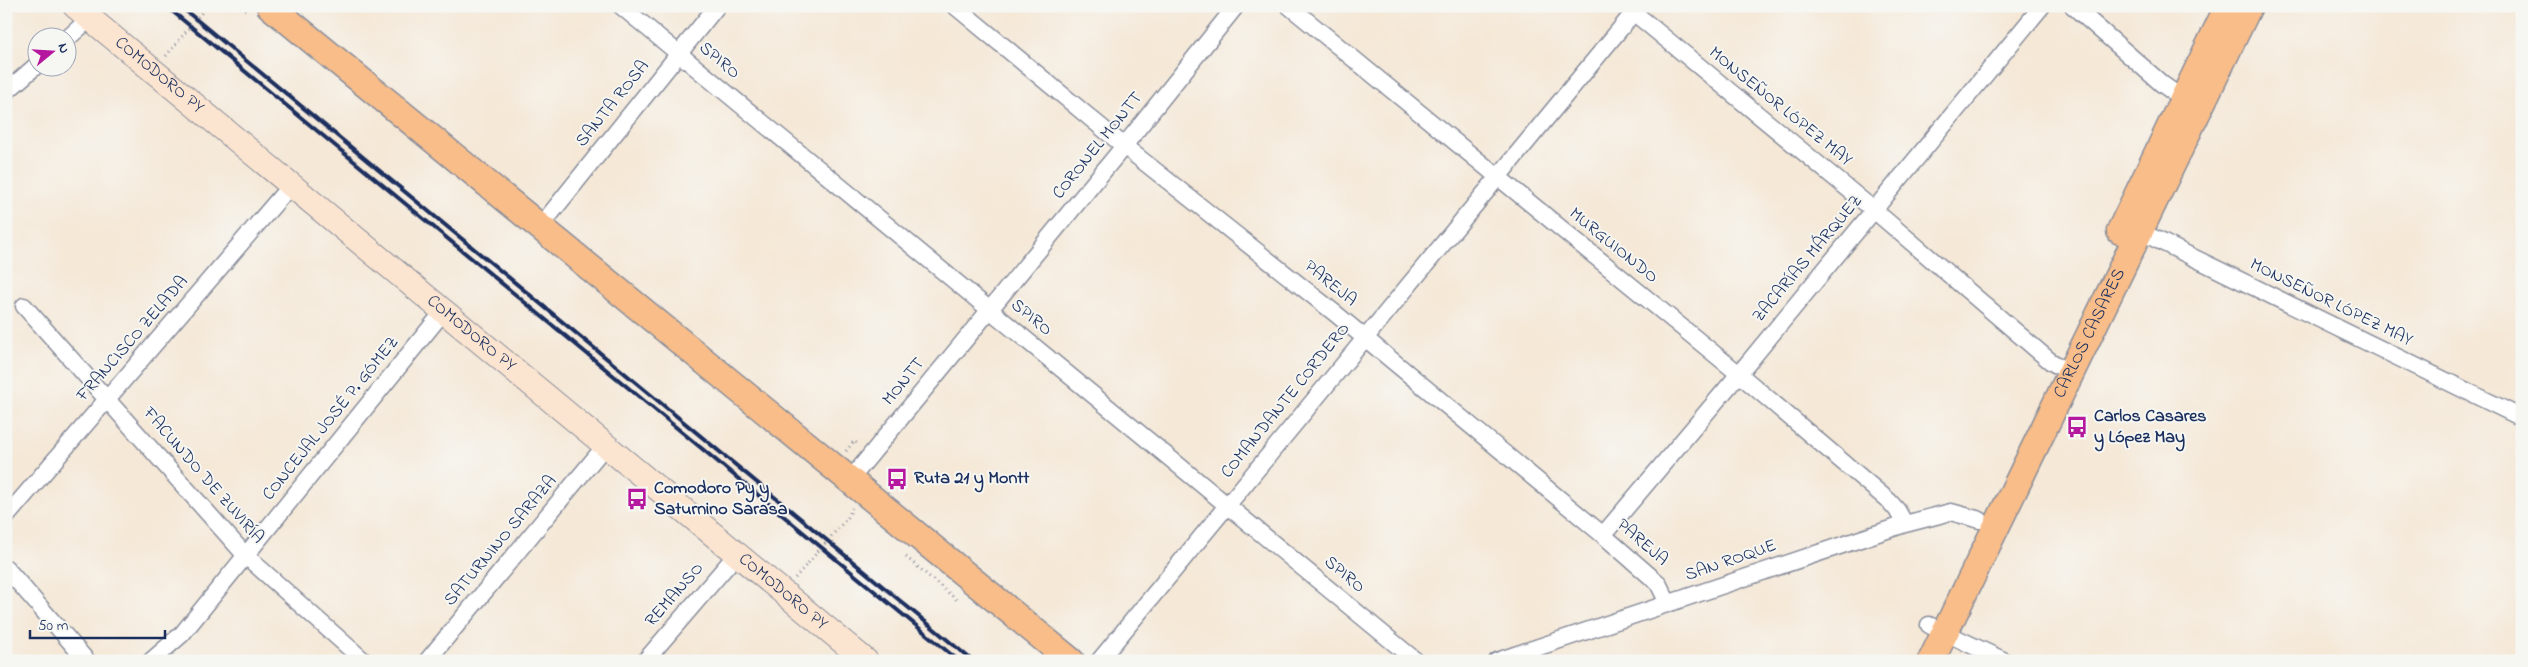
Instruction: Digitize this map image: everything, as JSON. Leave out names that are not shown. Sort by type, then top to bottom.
[{"type":"main road","points":[[270,6],[1071,661]]},
{"type":"main road","name":"CARLOS CASARES","points":[[2132,227],[2183,99],[2228,6]]},
{"type":"main road","name":"CARLOS CASARES","points":[[1912,661],[1937,629],[2132,227],[2250,6]]},
{"type":"main road","name":"COMODORO PY","points":[[82,12],[442,312],[866,661]]},
{"type":"main road","name":"CARLOS CASARES","points":[[1931,661],[1937,629],[1980,520],[2063,369]]},
{"type":"street","name":"SPIRO","points":[[621,6],[1416,661]]},
{"type":"street","name":"SANTA ROSA","points":[[540,227],[717,6]]},
{"type":"street","name":"PAREJA","points":[[955,6],[1124,146],[1364,338],[1603,535],[1658,583],[1668,603]]},
{"type":"street","name":"CORONEL MONTT","points":[[990,310],[1236,6]]},
{"type":"street","name":"MURGUIONDO","points":[[1289,6],[1739,374],[1889,501],[1897,510],[1904,524]]},
{"type":"street","name":"ZACARÍAS MÁRQUEZ","points":[[1603,535],[1875,211],[2042,6]]},
{"type":"street","points":[[2073,6],[2162,84],[2183,99]]},
{"type":"street","name":"COMANDANTE CORDERO","points":[[1099,661],[1497,178],[1633,8]]},
{"type":"street","name":"MONSEÑOR LÓPEZ MAY","points":[[1633,8],[2063,369]]},
{"type":"street","points":[[73,28],[82,12]]},
{"type":"street","points":[[6,92],[28,73]]},
{"type":"street","name":"FRANCISCO ZELADA","points":[[6,517],[290,186]]},
{"type":"street","name":"MONSEÑOR LÓPEZ MAY","points":[[2132,227],[2522,418]]},
{"type":"street","name":"FACUNDO DE ZUVIRÍA","points":[[24,306],[246,556],[364,661]]},
{"type":"street","name":"MONTT","points":[[849,479],[871,455],[990,310]]},
{"type":"street","name":"CONCEJAL JOSÉ P. GÓMEZ","points":[[151,661],[182,634],[442,312]]},
{"type":"street","name":"SATURNINO SARAZA","points":[[427,661],[605,446]]},
{"type":"street","name":"SAN ROQUE","points":[[1497,661],[1904,524],[1951,512],[1980,520]]},
{"type":"street","name":"REMANSO","points":[[645,661],[736,555]]},
{"type":"street","points":[[6,568],[88,661]]},
{"type":"street","points":[[1937,629],[2005,661]]},
{"type":"path","points":[[153,72],[207,6]]},
{"type":"path","points":[[782,592],[848,517],[849,479],[854,441],[871,455]]},
{"type":"railway","points":[[166,6],[959,661]]},
{"type":"railway","points":[[180,6],[973,661]]},
{"type":"place","name":"Carlos Casares y López May","points":[[2077,427]]},
{"type":"place","name":"Ruta 21 y Montt","points":[[897,479]]},
{"type":"place","name":"Comodoro Py y Saturnino Sarasa","points":[[637,499]]}]
